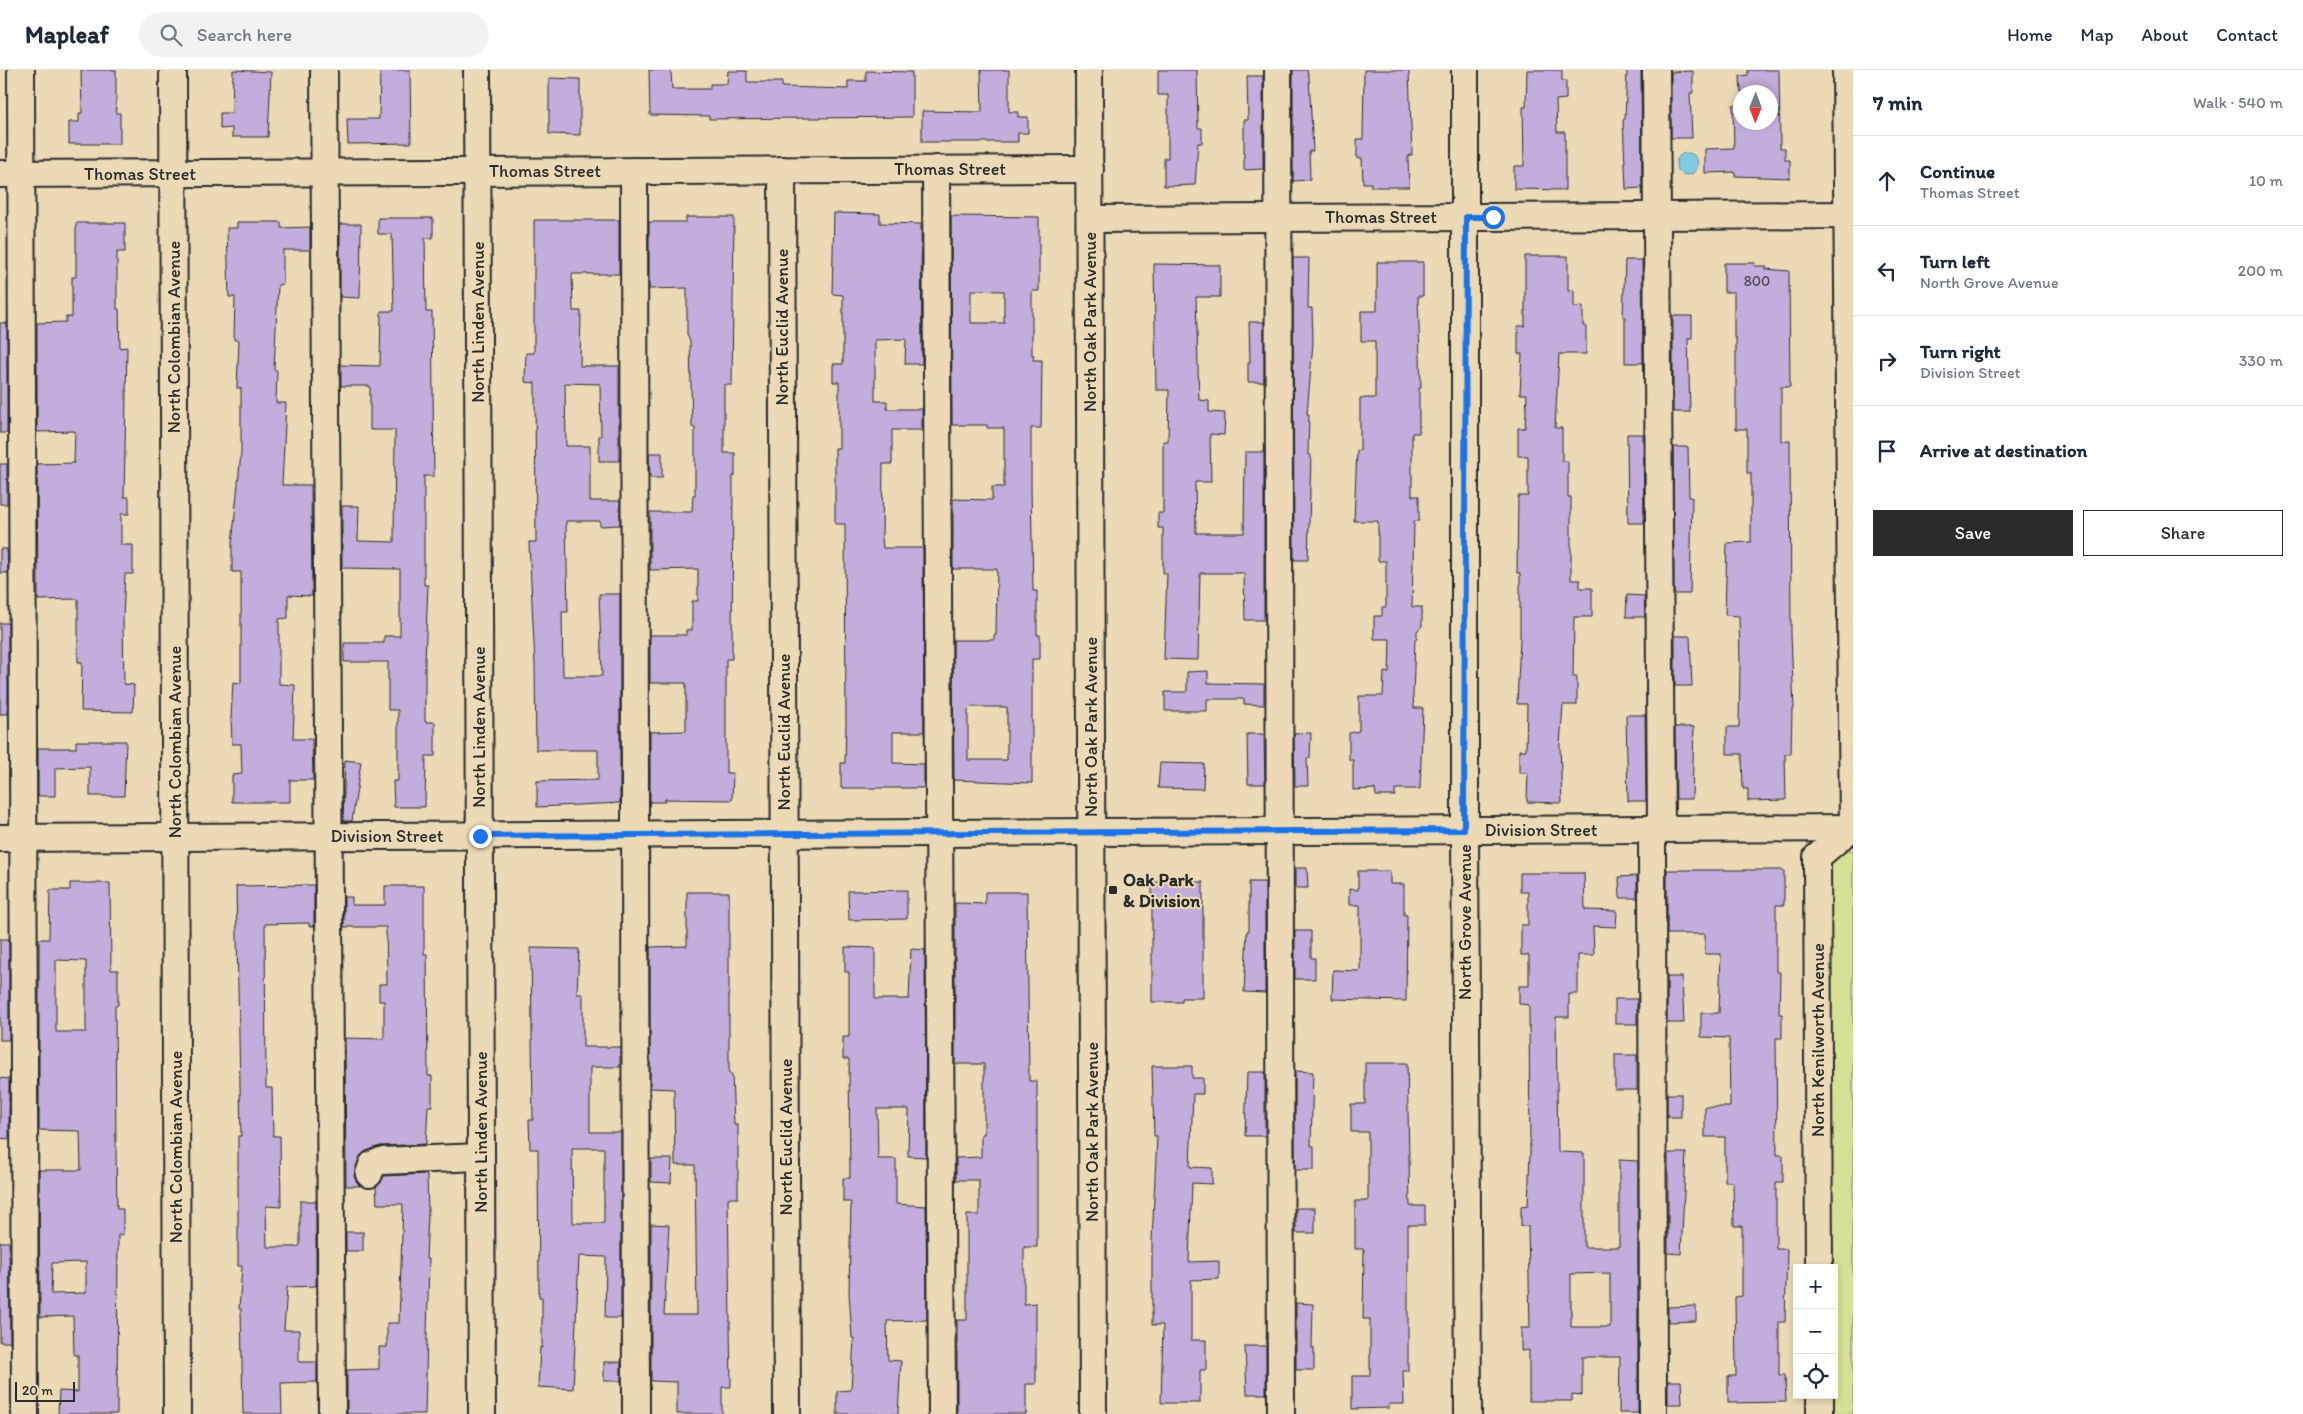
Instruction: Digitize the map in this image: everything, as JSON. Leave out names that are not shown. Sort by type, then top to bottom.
[{"type":"street","points":[[20,70],[10,174],[12,838],[25,1414]]},
{"type":"street","name":"North Colombian Avenue","points":[[173,70],[177,1414]]},
{"type":"street","points":[[324,70],[332,1414]]},
{"type":"street","name":"North Linden Avenue","points":[[477,70],[482,1414]]},
{"type":"street","name":"North Oak Park Avenue","points":[[1090,70],[1093,1414]]},
{"type":"street","points":[[1278,70],[1281,1414]]},
{"type":"street","name":"North Grove Avenue","points":[[1465,70],[1464,830],[1468,1414]]},
{"type":"street","points":[[1653,1414],[1657,829],[1656,70]]},
{"type":"street","points":[[1846,70],[1850,215],[1852,829]]},
{"type":"street","points":[[936,169],[942,1414]]},
{"type":"street","name":"Thomas Street","points":[[10,174],[1090,169]]},
{"type":"street","name":"North Euclid Avenue","points":[[782,170],[787,1414]]},
{"type":"street","points":[[634,171],[636,1414]]},
{"type":"street","name":"Thomas Street","points":[[1090,219],[1850,215]]},
{"type":"street","name":"Division Street","points":[[12,838],[1852,829]]},
{"type":"street","name":"North Kenilworth Avenue","points":[[1819,1264],[1817,857],[1852,829]]},
{"type":"street","points":[[369,1174],[372,1165],[381,1161],[481,1157]]},
{"type":"street","points":[[1820,1399],[1820,1414]]},
{"type":"green space","points":[[1842,850],[1853,851],[1853,1414],[1833,1414],[1833,1399],[1838,1399],[1838,1264],[1832,1264],[1830,858]]},
{"type":"water","points":[[1687,153],[1695,156],[1698,164],[1695,172],[1687,175],[1679,172],[1676,164],[1679,156]]},
{"type":"building","points":[[81,70],[116,70],[116,113],[120,113],[120,144],[69,144],[69,122],[79,122],[79,113],[82,113]]},
{"type":"building","points":[[233,70],[271,72],[268,137],[232,137],[232,128],[220,129],[220,113],[232,113]]},
{"type":"building","points":[[380,70],[410,70],[411,143],[348,144],[347,119],[379,119]]},
{"type":"building","points":[[649,70],[671,70],[672,89],[710,89],[710,84],[727,84],[728,71],[747,71],[747,82],[782,82],[782,87],[848,89],[848,81],[866,81],[866,71],[912,72],[912,117],[709,119],[709,116],[650,115]]},
{"type":"building","points":[[981,70],[1009,70],[1009,112],[1018,112],[1018,117],[1028,117],[1028,133],[1018,133],[1018,142],[922,142],[922,111],[982,112]]},
{"type":"building","points":[[1158,70],[1197,70],[1198,128],[1202,128],[1202,143],[1198,143],[1195,185],[1164,186],[1164,158],[1168,158],[1168,95],[1158,95]]},
{"type":"building","points":[[1293,70],[1307,70],[1309,77],[1313,151],[1309,151],[1310,180],[1293,181]]},
{"type":"building","points":[[1364,70],[1409,70],[1412,155],[1409,155],[1408,158],[1409,187],[1371,187],[1371,183],[1363,183],[1362,158],[1357,158],[1357,139],[1363,139]]},
{"type":"building","points":[[1527,70],[1562,70],[1562,81],[1566,81],[1566,99],[1556,100],[1557,132],[1565,132],[1565,190],[1514,189],[1514,166],[1524,166],[1523,107],[1526,107]]},
{"type":"building","points":[[1627,70],[1641,70],[1642,188],[1626,189],[1623,120],[1625,119]]},
{"type":"building","points":[[1748,70],[1779,70],[1780,148],[1785,148],[1785,160],[1790,160],[1790,178],[1735,176],[1735,172],[1705,173],[1705,149],[1734,148],[1734,130],[1778,130],[1778,85],[1741,85],[1740,76],[1748,75]]},
{"type":"building","points":[[1693,71],[1693,93],[1690,93],[1692,138],[1671,138],[1671,72]]},
{"type":"building","points":[[1247,76],[1263,76],[1263,169],[1244,170],[1244,120],[1248,120]]},
{"type":"building","points":[[549,78],[580,79],[580,135],[549,134]]},
{"type":"building","points":[[834,213],[880,214],[880,223],[921,224],[922,364],[905,364],[906,339],[875,340],[875,401],[887,401],[887,409],[922,409],[922,430],[892,430],[892,464],[883,464],[882,538],[883,548],[923,548],[924,732],[893,732],[893,763],[924,764],[924,788],[841,788],[841,763],[845,763],[846,725],[845,524],[835,524],[835,448],[839,448],[839,382],[833,382],[833,364],[843,364],[843,295],[832,294]]},
{"type":"building","points":[[951,216],[1039,217],[1039,291],[1032,291],[1032,355],[1034,355],[1033,360],[1042,360],[1041,428],[1031,428],[1031,487],[1033,591],[1037,591],[1037,635],[1040,635],[1040,659],[1032,659],[1032,783],[954,780],[953,640],[994,640],[994,635],[996,635],[997,569],[953,569],[953,499],[992,500],[992,487],[1004,487],[1004,428],[987,428],[987,425],[952,425]],"holes":[[[971,290],[1004,291],[1004,323],[971,323]],[[970,707],[1007,707],[1007,760],[968,760],[968,709]]]},
{"type":"building","points":[[686,217],[734,217],[732,385],[724,385],[724,453],[735,453],[735,476],[733,476],[732,659],[726,659],[726,773],[733,773],[732,800],[665,799],[665,802],[650,802],[650,732],[686,731],[686,683],[650,683],[650,635],[686,635],[686,630],[692,630],[692,601],[698,601],[698,569],[650,570],[650,512],[692,512],[693,495],[695,495],[695,428],[692,427],[690,342],[687,334],[687,288],[649,289],[649,222],[686,222]]},
{"type":"building","points":[[378,218],[433,218],[433,238],[425,238],[426,312],[432,312],[434,476],[424,476],[424,585],[428,585],[425,722],[435,722],[435,756],[426,756],[425,807],[394,807],[393,781],[398,781],[398,710],[388,710],[388,662],[344,662],[344,643],[384,643],[384,636],[400,636],[400,569],[342,568],[342,506],[359,506],[358,541],[394,542],[395,430],[370,430],[370,386],[341,386],[341,365],[380,366],[381,311],[394,311],[392,234],[378,234]]},
{"type":"building","points":[[534,220],[619,220],[619,274],[572,274],[573,311],[581,311],[580,366],[619,366],[619,461],[599,461],[599,436],[601,436],[600,384],[565,383],[566,446],[590,446],[590,501],[620,501],[620,525],[600,526],[600,521],[566,521],[568,612],[562,612],[563,676],[602,676],[599,594],[620,594],[620,803],[537,807],[537,781],[598,780],[598,750],[536,750],[535,664],[529,542],[536,542],[535,383],[525,382],[526,353],[534,353]]},
{"type":"building","points":[[237,222],[281,222],[281,228],[310,227],[310,250],[283,250],[283,284],[278,285],[274,370],[277,370],[276,403],[286,403],[282,485],[311,485],[312,596],[288,595],[288,618],[279,619],[279,684],[295,685],[293,739],[312,739],[313,780],[290,780],[290,802],[232,802],[232,775],[242,774],[241,744],[232,744],[231,719],[233,682],[241,683],[241,572],[232,572],[232,544],[241,453],[241,388],[237,388],[239,340],[234,340],[235,297],[229,297],[227,228],[237,228]]},
{"type":"building","points":[[76,223],[125,223],[125,252],[117,252],[117,309],[119,309],[120,348],[127,347],[124,497],[129,497],[129,514],[121,514],[121,545],[133,545],[133,574],[125,574],[123,620],[124,684],[134,685],[133,712],[81,711],[82,662],[78,662],[78,599],[38,600],[37,464],[74,463],[75,431],[37,432],[37,323],[66,322],[66,317],[72,317],[72,277],[76,277]]},
{"type":"building","points":[[340,224],[361,224],[360,298],[340,297]]},
{"type":"building","points":[[1525,256],[1568,256],[1568,291],[1574,290],[1574,307],[1583,306],[1583,326],[1586,326],[1586,354],[1559,354],[1555,428],[1562,428],[1562,461],[1568,461],[1568,497],[1571,497],[1571,580],[1580,580],[1580,588],[1592,588],[1592,617],[1574,617],[1573,677],[1577,677],[1577,705],[1563,705],[1560,745],[1562,803],[1527,802],[1528,773],[1519,773],[1519,750],[1526,750],[1527,704],[1517,704],[1520,638],[1520,573],[1517,573],[1518,496],[1528,496],[1528,456],[1518,456],[1518,428],[1525,428],[1527,394],[1520,394],[1522,354],[1518,354],[1518,326],[1525,326]]},
{"type":"building","points":[[1293,258],[1309,258],[1308,308],[1312,308],[1313,343],[1307,414],[1309,414],[1308,455],[1311,455],[1308,560],[1294,560]]},
{"type":"building","points":[[1625,260],[1642,260],[1643,363],[1625,363],[1625,317],[1623,317]]},
{"type":"building","points":[[1377,262],[1423,262],[1423,296],[1418,296],[1421,388],[1419,388],[1419,433],[1412,433],[1412,496],[1419,496],[1419,521],[1414,521],[1412,607],[1422,607],[1422,626],[1417,631],[1417,639],[1415,639],[1413,696],[1414,708],[1423,708],[1420,789],[1395,789],[1395,796],[1376,796],[1375,789],[1353,790],[1353,760],[1349,760],[1349,733],[1359,731],[1359,696],[1383,696],[1384,672],[1389,673],[1390,639],[1374,639],[1374,616],[1382,616],[1382,607],[1386,607],[1386,561],[1378,561],[1378,521],[1354,521],[1357,450],[1360,451],[1360,398],[1375,398],[1375,341],[1361,341],[1361,311],[1377,311]]},
{"type":"building","points":[[1724,263],[1755,263],[1754,266],[1766,266],[1766,269],[1789,271],[1790,387],[1781,387],[1781,441],[1790,441],[1791,635],[1794,709],[1792,709],[1791,754],[1785,754],[1786,800],[1748,801],[1748,789],[1743,789],[1742,754],[1727,754],[1727,727],[1739,727],[1740,663],[1739,616],[1725,615],[1727,543],[1751,542],[1751,473],[1747,473],[1747,429],[1736,429],[1734,292],[1724,292]]},
{"type":"building","points":[[1154,264],[1220,265],[1220,297],[1196,297],[1199,400],[1209,401],[1209,412],[1225,413],[1224,435],[1210,434],[1211,482],[1195,482],[1196,533],[1244,533],[1245,452],[1264,452],[1264,620],[1245,620],[1244,573],[1200,573],[1198,660],[1164,659],[1167,573],[1163,573],[1163,528],[1158,528],[1158,513],[1163,513],[1163,441],[1168,441],[1169,390],[1156,390]]},
{"type":"building","points":[[1673,316],[1692,316],[1692,338],[1688,338],[1690,412],[1673,412]]},
{"type":"building","points":[[1249,322],[1264,322],[1264,382],[1248,382],[1248,363],[1250,363]]},
{"type":"building","points":[[0,323],[7,323],[7,433],[0,433]]},
{"type":"building","points":[[1627,434],[1643,434],[1644,523],[1628,523]]},
{"type":"building","points":[[1673,447],[1688,447],[1689,497],[1692,497],[1690,594],[1674,594]]},
{"type":"building","points":[[649,453],[662,453],[662,478],[650,478]]},
{"type":"building","points":[[0,464],[7,464],[7,504],[0,504]]},
{"type":"building","points":[[0,549],[7,549],[8,573],[0,573]]},
{"type":"building","points":[[1627,595],[1644,596],[1645,617],[1626,617]]},
{"type":"building","points":[[0,623],[8,623],[8,714],[0,714]]},
{"type":"building","points":[[1675,636],[1690,636],[1692,686],[1675,686]]},
{"type":"building","points":[[1208,671],[1208,683],[1264,684],[1264,705],[1244,704],[1244,699],[1207,699],[1207,711],[1165,711],[1165,692],[1187,692],[1187,672]]},
{"type":"building","points":[[1626,715],[1645,715],[1646,801],[1628,801]]},
{"type":"building","points":[[1675,727],[1694,727],[1692,799],[1676,799]]},
{"type":"building","points":[[1311,733],[1310,758],[1307,758],[1308,786],[1295,786],[1294,734]]},
{"type":"building","points":[[1247,734],[1264,734],[1265,784],[1248,784]]},
{"type":"building","points":[[76,741],[126,741],[124,796],[90,796],[90,767],[55,768],[55,796],[38,796],[38,748],[76,748]]},
{"type":"building","points":[[345,760],[361,762],[352,821],[343,821]]},
{"type":"building","points":[[1160,763],[1204,764],[1203,789],[1158,788]]},
{"type":"building","points":[[1295,868],[1307,868],[1308,888],[1295,888]]},
{"type":"building","points":[[1667,870],[1784,870],[1784,905],[1776,905],[1776,972],[1780,972],[1779,1014],[1782,1014],[1782,1038],[1776,1038],[1777,1155],[1783,1155],[1783,1182],[1776,1182],[1776,1249],[1787,1249],[1785,1322],[1779,1322],[1779,1375],[1785,1375],[1786,1402],[1728,1403],[1728,1376],[1736,1376],[1735,1297],[1742,1296],[1742,1226],[1734,1226],[1733,1182],[1725,1182],[1725,1137],[1705,1137],[1705,1107],[1730,1107],[1729,1038],[1701,1037],[1701,1013],[1719,1013],[1721,954],[1705,954],[1705,934],[1667,934]]},
{"type":"building","points":[[1358,871],[1390,871],[1390,884],[1404,884],[1404,915],[1407,915],[1406,1001],[1332,999],[1333,970],[1360,971],[1360,905],[1349,905],[1349,889],[1358,890]]},
{"type":"building","points":[[1520,873],[1584,873],[1585,910],[1617,911],[1616,927],[1593,926],[1594,955],[1578,955],[1578,994],[1569,994],[1569,1017],[1556,1017],[1558,1152],[1584,1153],[1584,1247],[1619,1247],[1619,1160],[1638,1161],[1638,1413],[1619,1413],[1620,1357],[1582,1357],[1582,1395],[1572,1394],[1572,1401],[1529,1401],[1529,1350],[1521,1351],[1521,1328],[1530,1328],[1528,1226],[1521,1226],[1521,1206],[1528,1205],[1530,1152],[1529,1005],[1519,1004],[1519,986],[1529,986],[1529,955],[1521,955],[1521,925],[1528,925],[1528,892],[1520,892]],"holes":[[[1610,1273],[1610,1327],[1571,1327],[1571,1274]]]},
{"type":"building","points":[[1637,876],[1637,898],[1620,898],[1619,877]]},
{"type":"building","points":[[1152,882],[1203,882],[1203,998],[1182,998],[1182,1002],[1152,1002]]},
{"type":"building","points":[[1249,882],[1265,882],[1265,993],[1244,992],[1247,931],[1249,931]]},
{"type":"building","points":[[70,883],[110,883],[111,970],[118,970],[118,1005],[115,1006],[117,1209],[123,1209],[123,1235],[118,1235],[117,1414],[58,1414],[59,1391],[78,1392],[78,1355],[74,1355],[73,1316],[40,1317],[39,1170],[81,1170],[80,1131],[39,1130],[39,939],[49,939],[50,890],[70,890]],"holes":[[[56,960],[86,961],[86,1032],[56,1032]],[[86,1262],[86,1293],[51,1294],[52,1263]]]},
{"type":"building","points":[[314,885],[314,926],[309,926],[309,923],[265,924],[266,1088],[272,1088],[273,1136],[280,1136],[281,1207],[266,1206],[267,1247],[297,1247],[300,1245],[300,1201],[316,1201],[316,1286],[287,1287],[284,1330],[299,1330],[299,1362],[317,1362],[317,1382],[281,1383],[282,1414],[243,1414],[241,1309],[239,1309],[242,1266],[238,1266],[238,1136],[241,1136],[236,886]]},
{"type":"building","points":[[385,886],[424,886],[424,954],[427,954],[428,1076],[432,1076],[432,1106],[428,1106],[426,1144],[380,1146],[366,1151],[361,1155],[355,1170],[354,1177],[360,1186],[346,1186],[345,1038],[384,1039],[384,1001],[379,1001],[379,984],[387,984],[386,927],[344,927],[344,897],[352,897],[352,905],[385,905]]},
{"type":"building","points":[[907,890],[907,919],[849,920],[848,891]]},
{"type":"building","points":[[687,892],[729,892],[729,1074],[732,1074],[734,1125],[738,1125],[738,1198],[728,1198],[731,1387],[722,1387],[722,1414],[677,1414],[677,1382],[651,1381],[651,1224],[669,1225],[664,1315],[697,1315],[695,1165],[675,1165],[674,1089],[650,1088],[650,947],[687,946]]},
{"type":"building","points":[[985,892],[1027,892],[1029,1081],[1037,1081],[1037,1247],[1024,1247],[1024,1304],[1036,1303],[1036,1384],[1026,1384],[1026,1414],[957,1414],[957,1320],[967,1320],[967,1215],[979,1215],[979,1180],[956,1180],[956,1158],[981,1157],[981,1134],[984,1134],[984,1064],[955,1064],[955,903],[985,904]]},
{"type":"building","points":[[1295,931],[1311,931],[1311,958],[1315,958],[1315,979],[1295,979]]},
{"type":"building","points":[[0,939],[9,939],[9,1040],[0,1040]]},
{"type":"building","points":[[845,947],[875,948],[875,999],[909,999],[911,949],[925,950],[926,1157],[908,1156],[909,1109],[877,1109],[878,1159],[896,1159],[896,1204],[926,1206],[927,1320],[887,1321],[888,1360],[901,1361],[898,1414],[837,1414],[837,1391],[851,1390],[854,1338],[852,1338],[849,1292],[851,1202],[843,1202],[843,1178],[850,1178],[849,1059],[843,1059],[843,1037],[849,1037],[849,972],[845,972]]},
{"type":"building","points":[[531,948],[579,949],[577,994],[583,994],[583,1047],[620,1047],[620,1067],[590,1067],[590,1132],[621,1132],[621,1318],[605,1318],[606,1257],[579,1256],[573,1389],[538,1387],[540,1347],[542,1348],[542,1297],[539,1297],[538,1149],[530,1149],[529,1120],[533,1120]],"holes":[[[572,1148],[604,1148],[604,1223],[573,1223]]]},
{"type":"building","points":[[1667,977],[1682,977],[1684,1023],[1667,1023]]},
{"type":"building","points":[[1615,999],[1637,999],[1637,1024],[1615,1024]]},
{"type":"building","points":[[1615,1055],[1637,1055],[1637,1090],[1615,1090]]},
{"type":"building","points":[[1365,1063],[1407,1063],[1410,1206],[1425,1206],[1425,1225],[1408,1225],[1408,1371],[1403,1371],[1404,1404],[1389,1404],[1389,1408],[1352,1409],[1352,1376],[1370,1376],[1370,1319],[1363,1319],[1364,1249],[1355,1249],[1355,1201],[1368,1201],[1368,1132],[1351,1132],[1351,1104],[1365,1104]]},
{"type":"building","points":[[1152,1066],[1192,1066],[1192,1078],[1203,1078],[1203,1094],[1193,1094],[1190,1167],[1212,1168],[1212,1184],[1192,1183],[1189,1262],[1219,1261],[1219,1279],[1191,1280],[1191,1340],[1206,1340],[1206,1370],[1200,1370],[1200,1403],[1161,1403],[1163,1325],[1152,1325],[1152,1240],[1157,1136],[1154,1136]]},
{"type":"building","points":[[1295,1071],[1313,1072],[1311,1146],[1314,1146],[1314,1170],[1295,1170]]},
{"type":"building","points":[[1247,1072],[1265,1072],[1265,1136],[1245,1136]]},
{"type":"building","points":[[0,1078],[9,1079],[9,1139],[0,1138]]},
{"type":"building","points":[[1667,1094],[1681,1094],[1681,1117],[1667,1117]]},
{"type":"building","points":[[1668,1153],[1686,1153],[1681,1254],[1668,1253]]},
{"type":"building","points":[[651,1159],[672,1159],[671,1183],[651,1182]]},
{"type":"building","points":[[425,1174],[427,1176],[428,1213],[426,1259],[429,1259],[425,1414],[347,1414],[347,1370],[379,1369],[379,1347],[387,1347],[387,1323],[399,1323],[403,1204],[377,1204],[376,1187],[384,1176]]},
{"type":"building","points":[[1296,1208],[1315,1208],[1315,1233],[1296,1233]]},
{"type":"building","points":[[346,1232],[363,1232],[363,1251],[346,1251]]},
{"type":"building","points":[[0,1242],[9,1242],[10,1342],[0,1342]]},
{"type":"building","points":[[1296,1303],[1313,1304],[1312,1348],[1314,1348],[1314,1370],[1296,1370]]},
{"type":"building","points":[[1696,1306],[1696,1321],[1668,1322],[1668,1307]]},
{"type":"building","points":[[1245,1346],[1266,1346],[1266,1394],[1247,1394]]},
{"type":"building","points":[[604,1362],[621,1362],[621,1381],[604,1381]]},
{"type":"building","points":[[1668,1381],[1681,1381],[1682,1404],[1668,1404]]},
{"type":"place","name":"Oak Park & Division","points":[[1113,890]]},
{"type":"route","points":[[480,836],[1464,830],[1466,217],[1493,217]]}]
